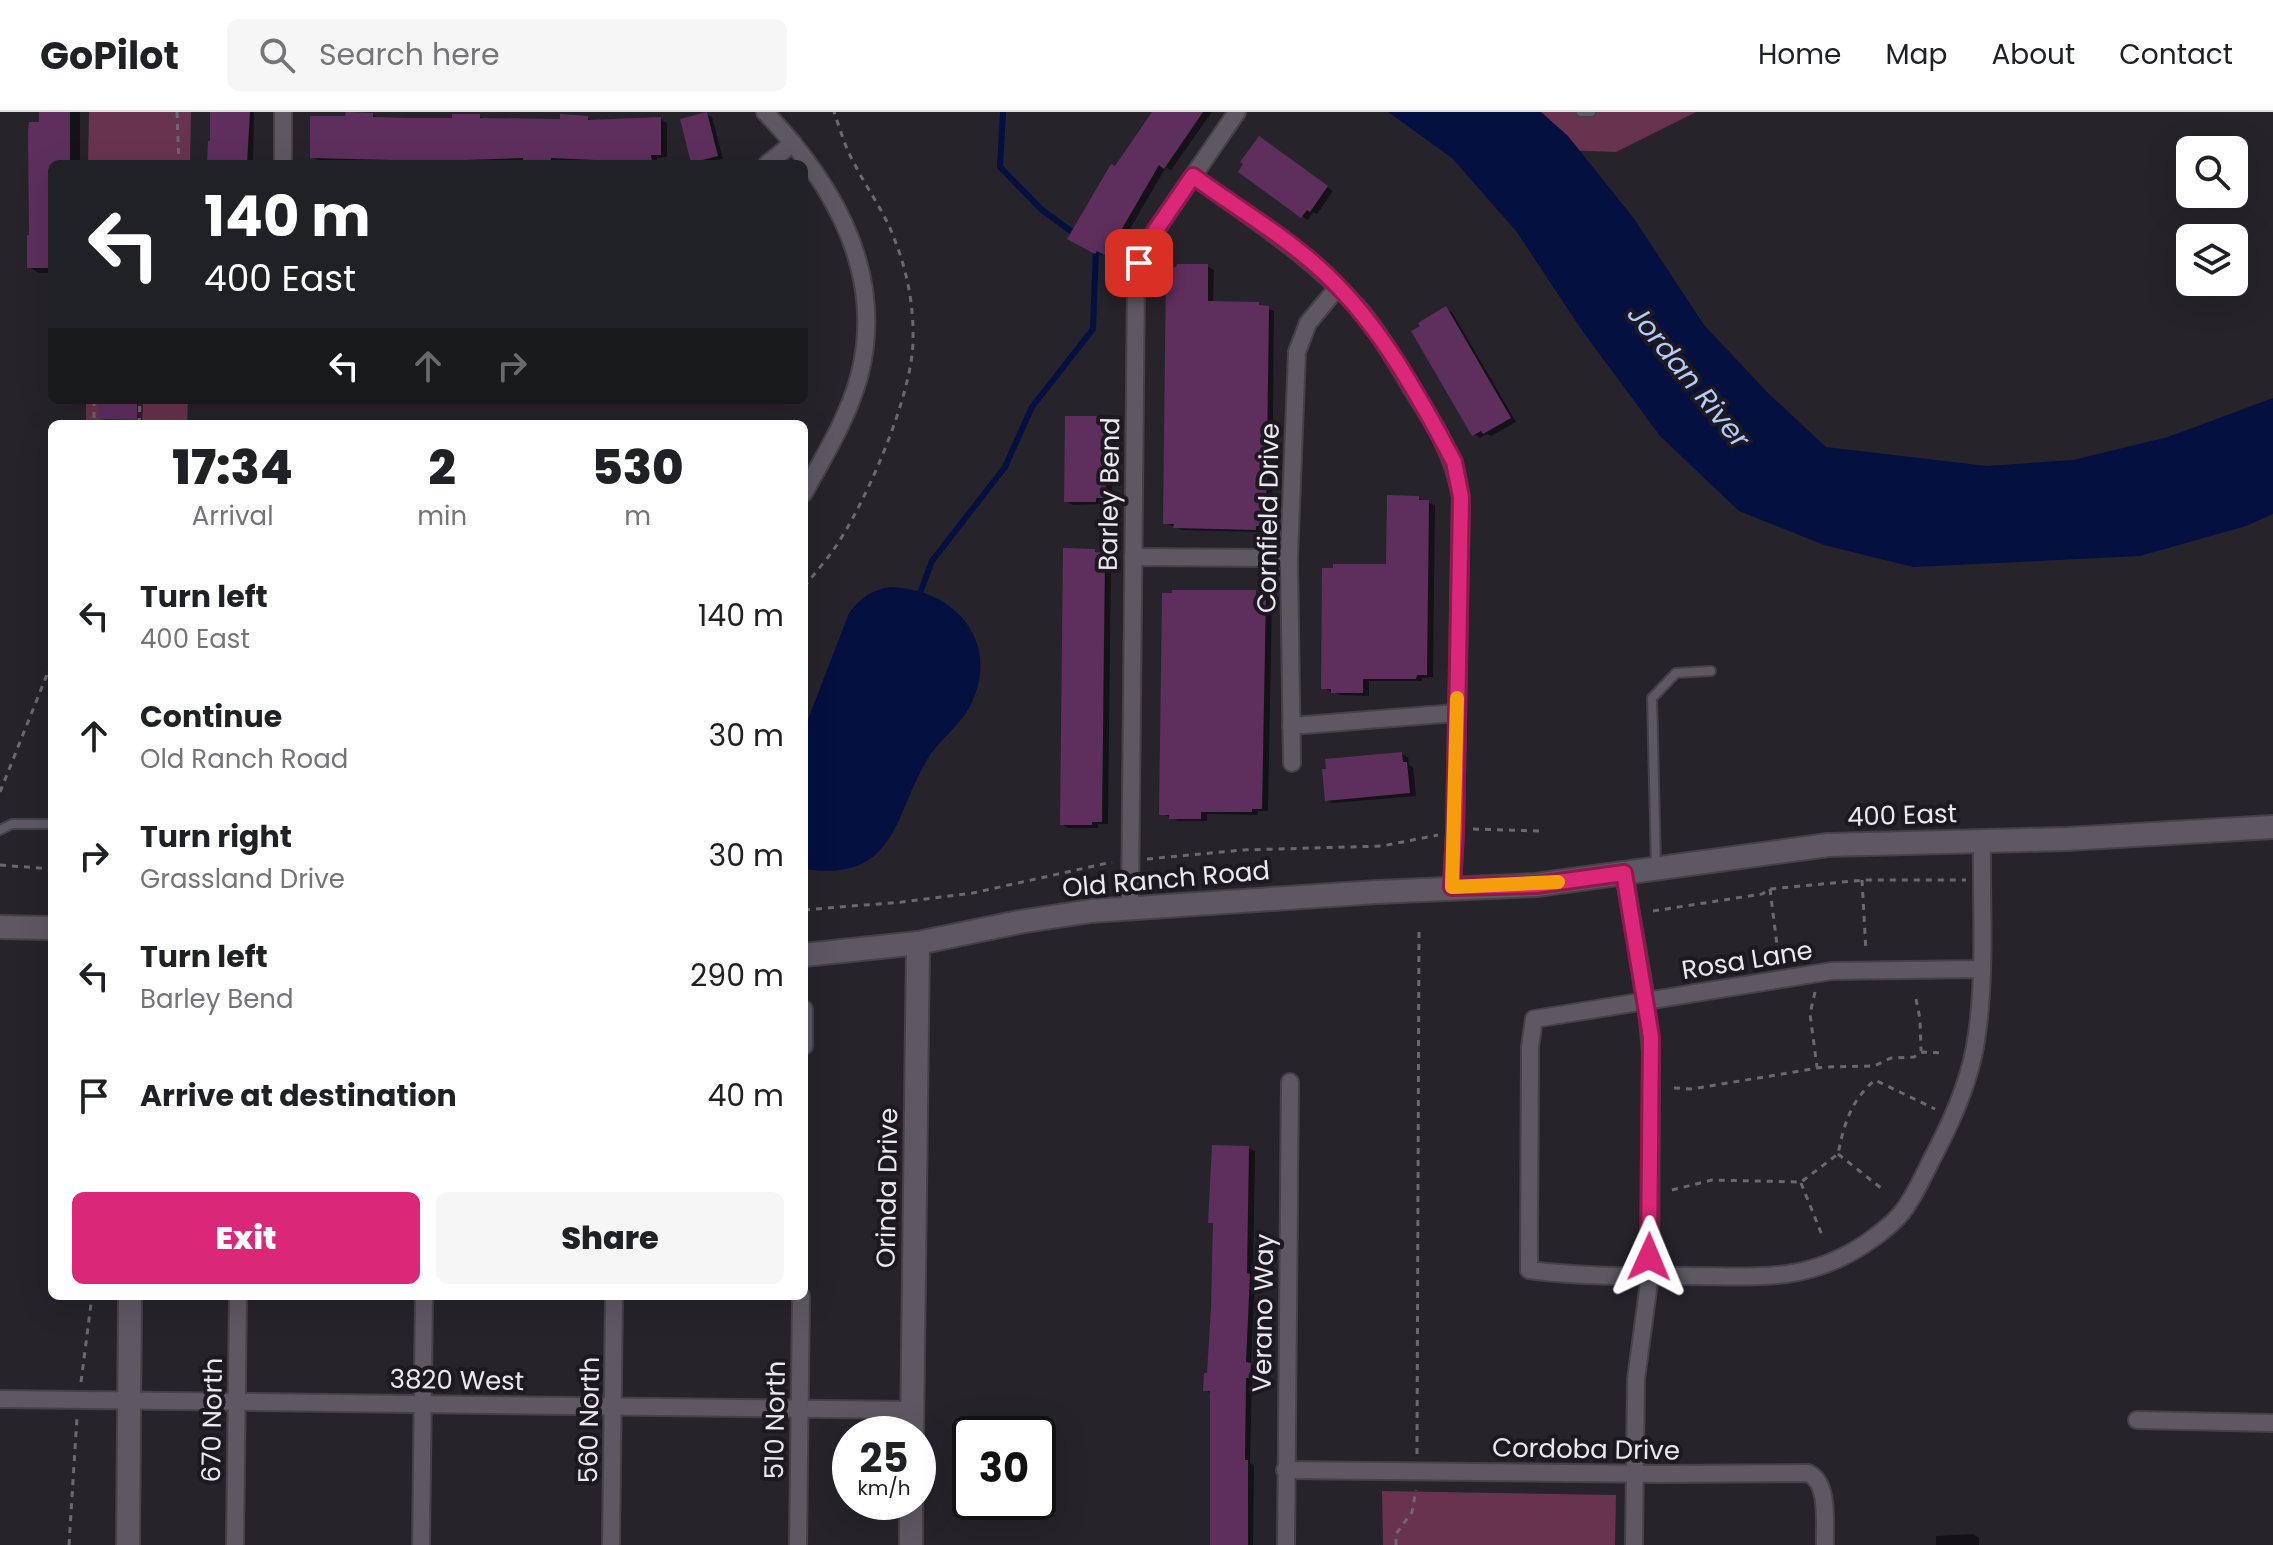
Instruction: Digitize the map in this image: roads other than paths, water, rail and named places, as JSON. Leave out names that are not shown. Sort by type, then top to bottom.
[{"type":"street","points":[[283,112],[283,160]]},
{"type":"street","points":[[765,112],[806,160]]},
{"type":"street","name":"Barley Bend","points":[[1130,907],[1136,282],[1145,246],[1237,112]]},
{"type":"street","points":[[772,160],[793,143]]},
{"type":"street","points":[[808,162],[841,213],[858,258],[866,305],[864,353],[855,389],[808,485]]},
{"type":"street","points":[[1193,176],[1301,253],[1360,311],[1387,346],[1454,462],[1461,497],[1452,887]]},
{"type":"street","name":"Cornfield Drive","points":[[1292,763],[1289,558],[1297,352],[1308,323],[1338,287]]},
{"type":"street","points":[[1133,557],[1289,558]]},
{"type":"street","points":[[1291,726],[1456,713]]},
{"type":"street","name":"400 East","points":[[1536,885],[1828,845],[2083,838],[2273,827]]},
{"type":"street","points":[[1650,1275],[1781,1276],[1814,1270],[1850,1255],[1885,1230],[1903,1211],[1948,1128],[1965,1084],[1977,1037],[1982,840]]},
{"type":"street","points":[[1624,873],[1646,1000],[1651,1052],[1650,1275],[1636,1379],[1634,1545]]},
{"type":"street","name":"Old Ranch Road","points":[[808,955],[918,943],[1054,916],[1130,907],[1452,887],[1536,885]]},
{"type":"street","points":[[0,927],[48,928]]},
{"type":"street","name":"Orinda Drive","points":[[912,1416],[918,943]]},
{"type":"street","name":"Rosa Lane","points":[[1650,1275],[1529,1270],[1530,1047],[1534,1019],[1832,971],[1981,969]]},
{"type":"street","name":"Verano Way","points":[[1286,1545],[1290,1082]]},
{"type":"street","points":[[128,1545],[130,1300]]},
{"type":"street","name":"670 North","points":[[235,1545],[238,1300]]},
{"type":"street","points":[[421,1545],[424,1300]]},
{"type":"street","name":"560 North","points":[[611,1545],[614,1300]]},
{"type":"street","name":"510 North","points":[[798,1545],[801,1300]]},
{"type":"street","name":"3820 West","points":[[0,1399],[912,1410]]},
{"type":"street","points":[[2137,1420],[2273,1423]]},
{"type":"street","name":"Cordoba Drive","points":[[1285,1470],[1808,1473],[1815,1476],[1820,1485],[1825,1545]]},
{"type":"street","points":[[911,1520],[911,1545]]},
{"type":"lane","points":[[1581,112],[1591,112]]},
{"type":"lane","points":[[1656,868],[1652,698],[1676,673],[1711,671]]},
{"type":"lane","points":[[0,830],[12,824],[48,824]]},
{"type":"water","name":"Jordan River","points":[[1388,112],[1541,112],[1568,136],[1635,220],[1704,325],[1768,393],[1826,447],[1987,466],[2073,460],[2168,437],[2273,398],[2273,514],[2246,526],[2140,556],[1913,567],[1824,545],[1739,511],[1660,436],[1581,329],[1516,231],[1452,158]]},
{"type":"water","points":[[890,587],[914,590],[953,609],[967,624],[977,642],[980,662],[978,685],[965,714],[930,755],[889,839],[876,854],[859,865],[835,870],[808,869],[808,720],[849,613],[878,590]]},
{"type":"waterway","points":[[1003,112],[1000,167],[1042,210],[1075,234]]},
{"type":"waterway","points":[[920,593],[932,561],[1005,467],[1032,407],[1093,329],[1094,248]]}]
